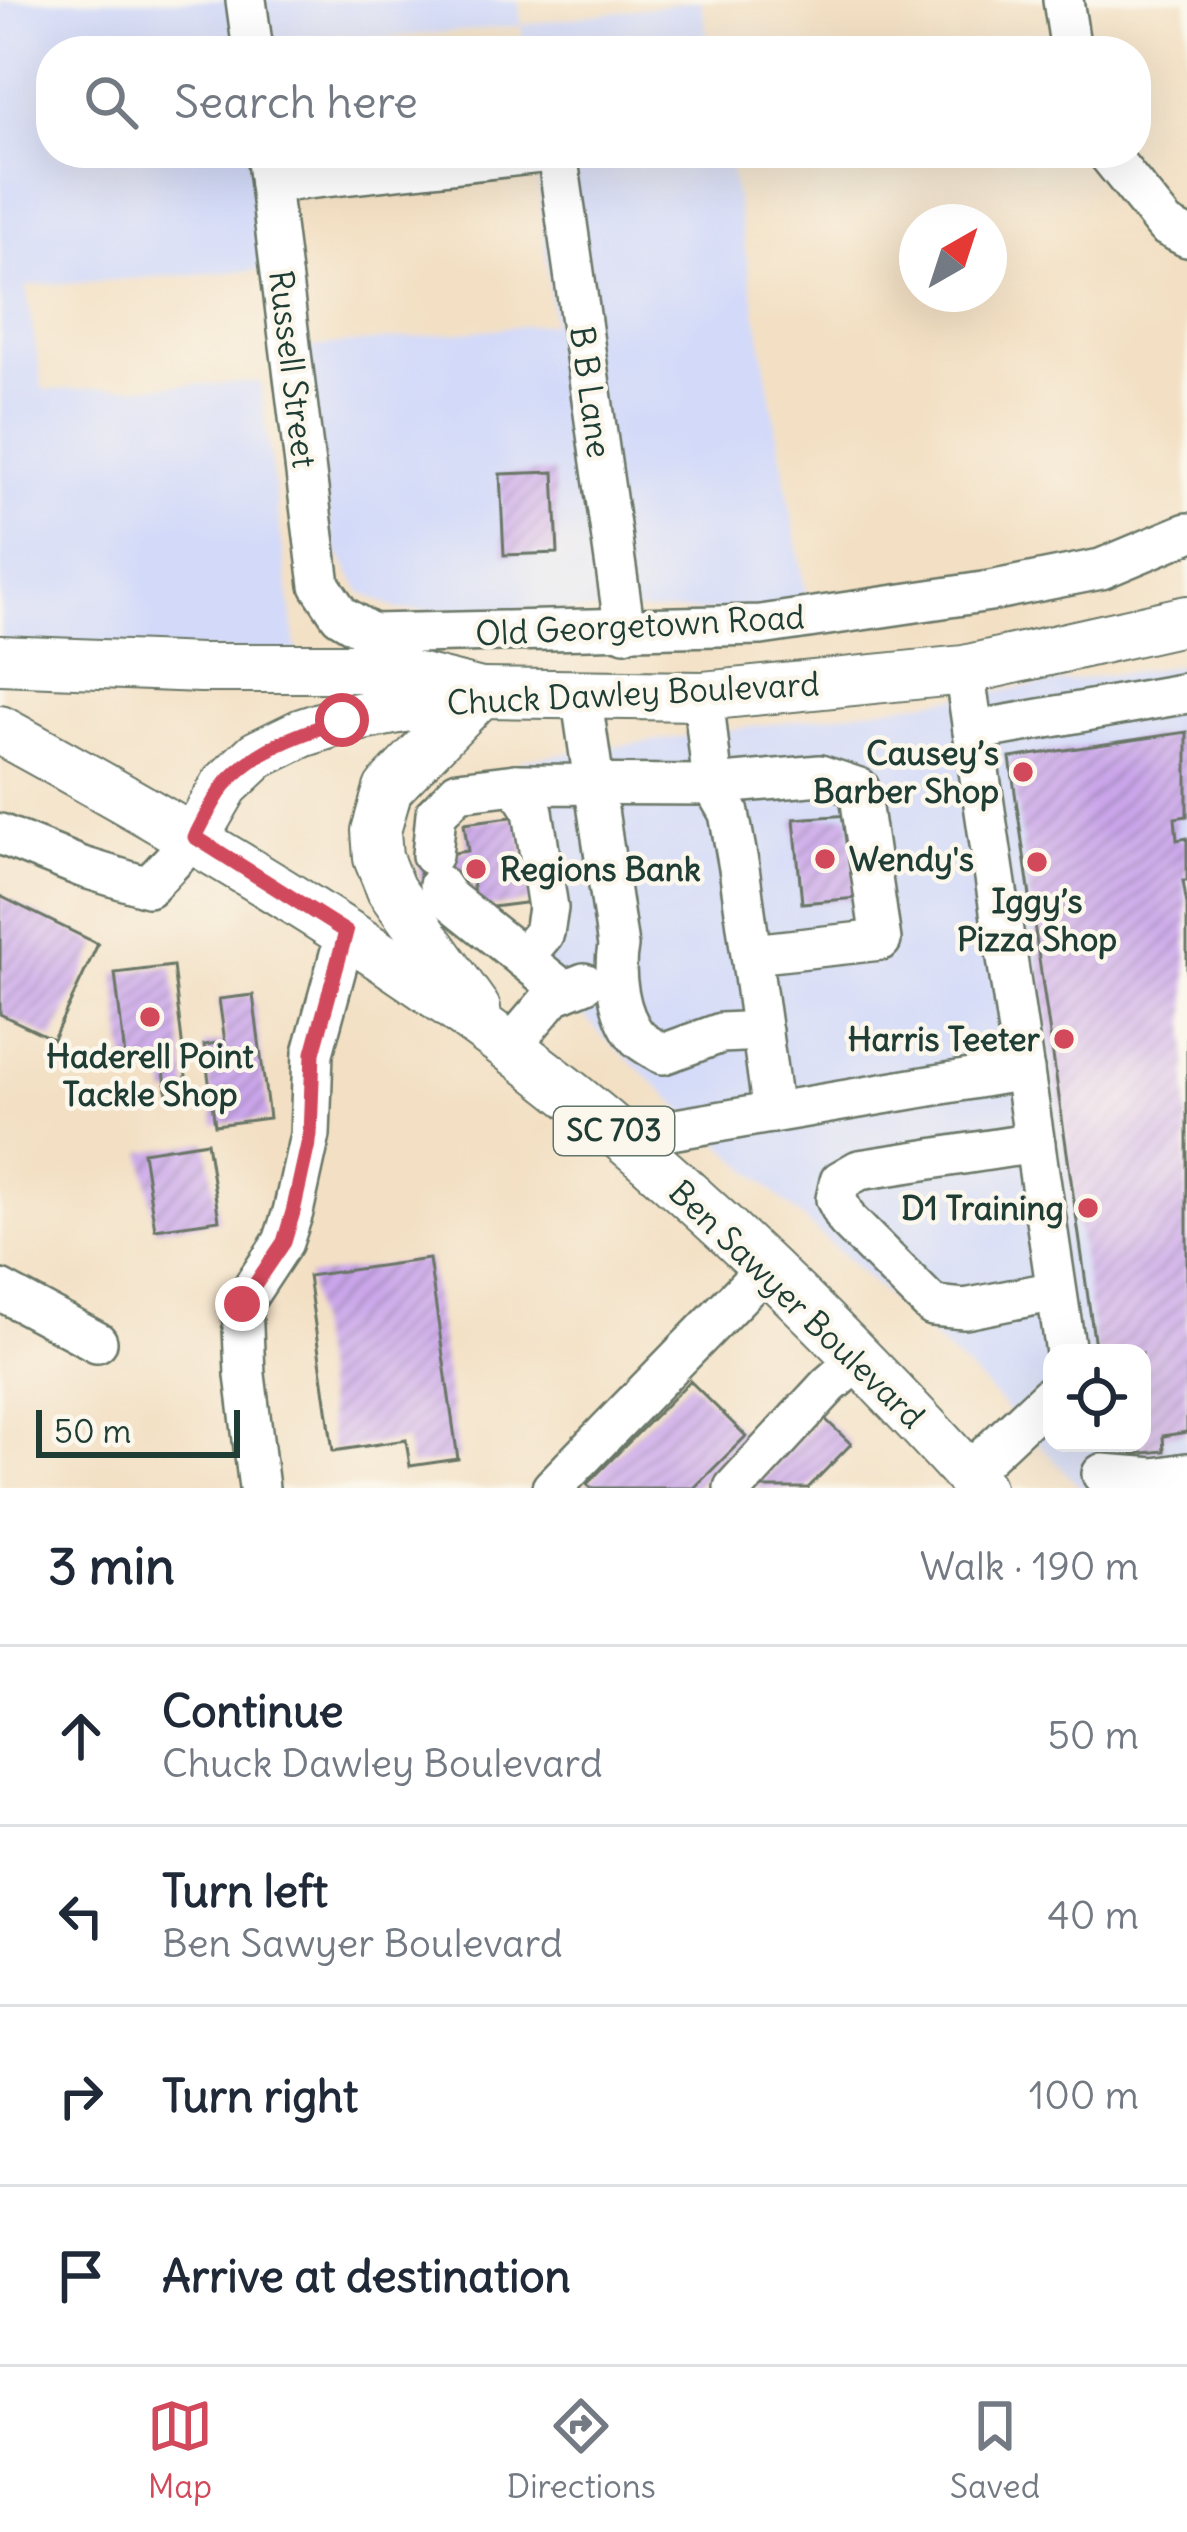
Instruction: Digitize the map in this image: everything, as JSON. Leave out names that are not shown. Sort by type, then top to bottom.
[{"type":"main road","name":"Chuck Dawley Boulevard","points":[[195,837],[225,785],[257,755],[342,720],[481,694],[703,696],[964,670],[1187,620]]},
{"type":"main road","points":[[0,659],[186,668],[381,668],[481,694],[388,789],[376,831],[378,858],[391,890],[504,1046]]},
{"type":"main road","name":"SC 703","points":[[0,730],[195,837]]},
{"type":"main road","name":"Ben Sawyer Boulevard","points":[[195,837],[346,932],[622,1138],[767,1267],[974,1481]]},
{"type":"street","points":[[246,0],[251,36]]},
{"type":"street","points":[[1063,0],[1069,36]]},
{"type":"street","name":"Russell Street","points":[[268,168],[320,585]]},
{"type":"street","name":"B B Lane","points":[[559,168],[625,632]]},
{"type":"street","points":[[1119,168],[1166,226],[1187,237]]},
{"type":"street","name":"Old Georgetown Road","points":[[320,585],[340,615],[372,634],[761,626],[1101,569],[1187,532]]},
{"type":"street","points":[[964,670],[1065,1344]]},
{"type":"street","points":[[974,731],[1187,693]]},
{"type":"street","points":[[580,694],[618,946],[614,971],[627,1019],[639,1039],[663,1054],[721,1033],[762,1031]]},
{"type":"street","points":[[703,696],[713,785],[729,813],[773,1113]]},
{"type":"street","points":[[564,991],[448,898],[435,870],[436,814],[458,791],[516,784],[713,785],[820,775],[860,788],[881,940],[752,953]]},
{"type":"street","points":[[516,784],[533,811],[548,908],[544,933],[523,958]]},
{"type":"street","points":[[0,834],[148,887],[195,837]]},
{"type":"street","points":[[259,1488],[242,1304],[284,1242],[293,1212],[310,1135],[313,1053],[346,932]]},
{"type":"street","points":[[504,1046],[554,994],[614,971]]},
{"type":"street","points":[[622,1138],[1024,1070]]},
{"type":"street","points":[[1035,1143],[859,1170],[840,1181],[836,1199],[847,1220],[933,1306],[965,1309],[1056,1291]]},
{"type":"street","points":[[552,1488],[767,1267]]},
{"type":"street","points":[[0,1290],[97,1342]]},
{"type":"street","points":[[734,1488],[858,1360]]},
{"type":"street","points":[[974,1481],[1043,1404]]},
{"type":"street","points":[[1128,1471],[1166,1459],[1187,1445]]},
{"type":"shaded area","points":[[0,0],[518,0],[522,25],[701,0],[707,36],[522,36],[521,26],[404,36],[36,36],[36,168],[278,168],[293,268],[26,286],[43,390],[260,382],[297,654],[0,641]]},
{"type":"shaded area","points":[[537,168],[731,168],[809,612],[398,610],[361,592],[334,546],[302,348],[553,323]]},
{"type":"shaded area","points":[[1187,664],[1187,1488],[1081,1488],[1047,1452],[1151,1452],[1151,1344],[1043,1344],[1043,1448],[980,1381],[603,1036],[546,978],[520,760]]},
{"type":"building","points":[[554,472],[558,553],[504,555],[500,474]]},
{"type":"building","points":[[1187,732],[1187,816],[1175,818],[1177,840],[1187,838],[1187,881],[1183,881],[1187,905],[1187,1432],[1163,1436],[1164,1451],[1134,1454],[1131,1452],[1151,1452],[1151,1344],[1095,1344],[1010,758]]},
{"type":"building","name":"Wendy's","points":[[849,815],[857,898],[802,903],[794,819]]},
{"type":"building","name":"Regions Bank","points":[[519,816],[532,902],[476,909],[472,880],[422,889],[417,858],[468,851],[464,823]]},
{"type":"building","points":[[0,896],[98,944],[53,1039],[0,1014]]},
{"type":"building","name":"Haderell Point Tackle Shop","points":[[173,966],[188,1093],[167,1095],[163,1061],[126,1066],[115,973]]},
{"type":"building","points":[[253,995],[269,1118],[215,1125],[204,1045],[225,1042],[219,999]]},
{"type":"building","points":[[207,1142],[219,1220],[155,1229],[143,1152]]},
{"type":"building","points":[[429,1259],[458,1459],[410,1466],[406,1440],[333,1451],[308,1276]]},
{"type":"building","points":[[690,1381],[746,1436],[694,1488],[591,1488],[587,1484]]},
{"type":"building","points":[[822,1416],[851,1444],[808,1488],[753,1488]]},
{"type":"place","name":"Causey’s Barber Shop","points":[[1023,772]]},
{"type":"place","name":"Wendy's","points":[[825,859]]},
{"type":"place","name":"Iggy’s Pizza Shop","points":[[1037,862]]},
{"type":"place","name":"Regions Bank","points":[[476,869]]},
{"type":"place","name":"Haderell Point Tackle Shop","points":[[150,1017]]},
{"type":"place","name":"Harris Teeter","points":[[1064,1039]]},
{"type":"place","name":"D1 Training","points":[[1088,1208]]},
{"type":"route","points":[[242,1304],[284,1242],[293,1212],[310,1135],[313,1053],[346,932],[195,837],[225,785],[257,755],[342,720]]}]
